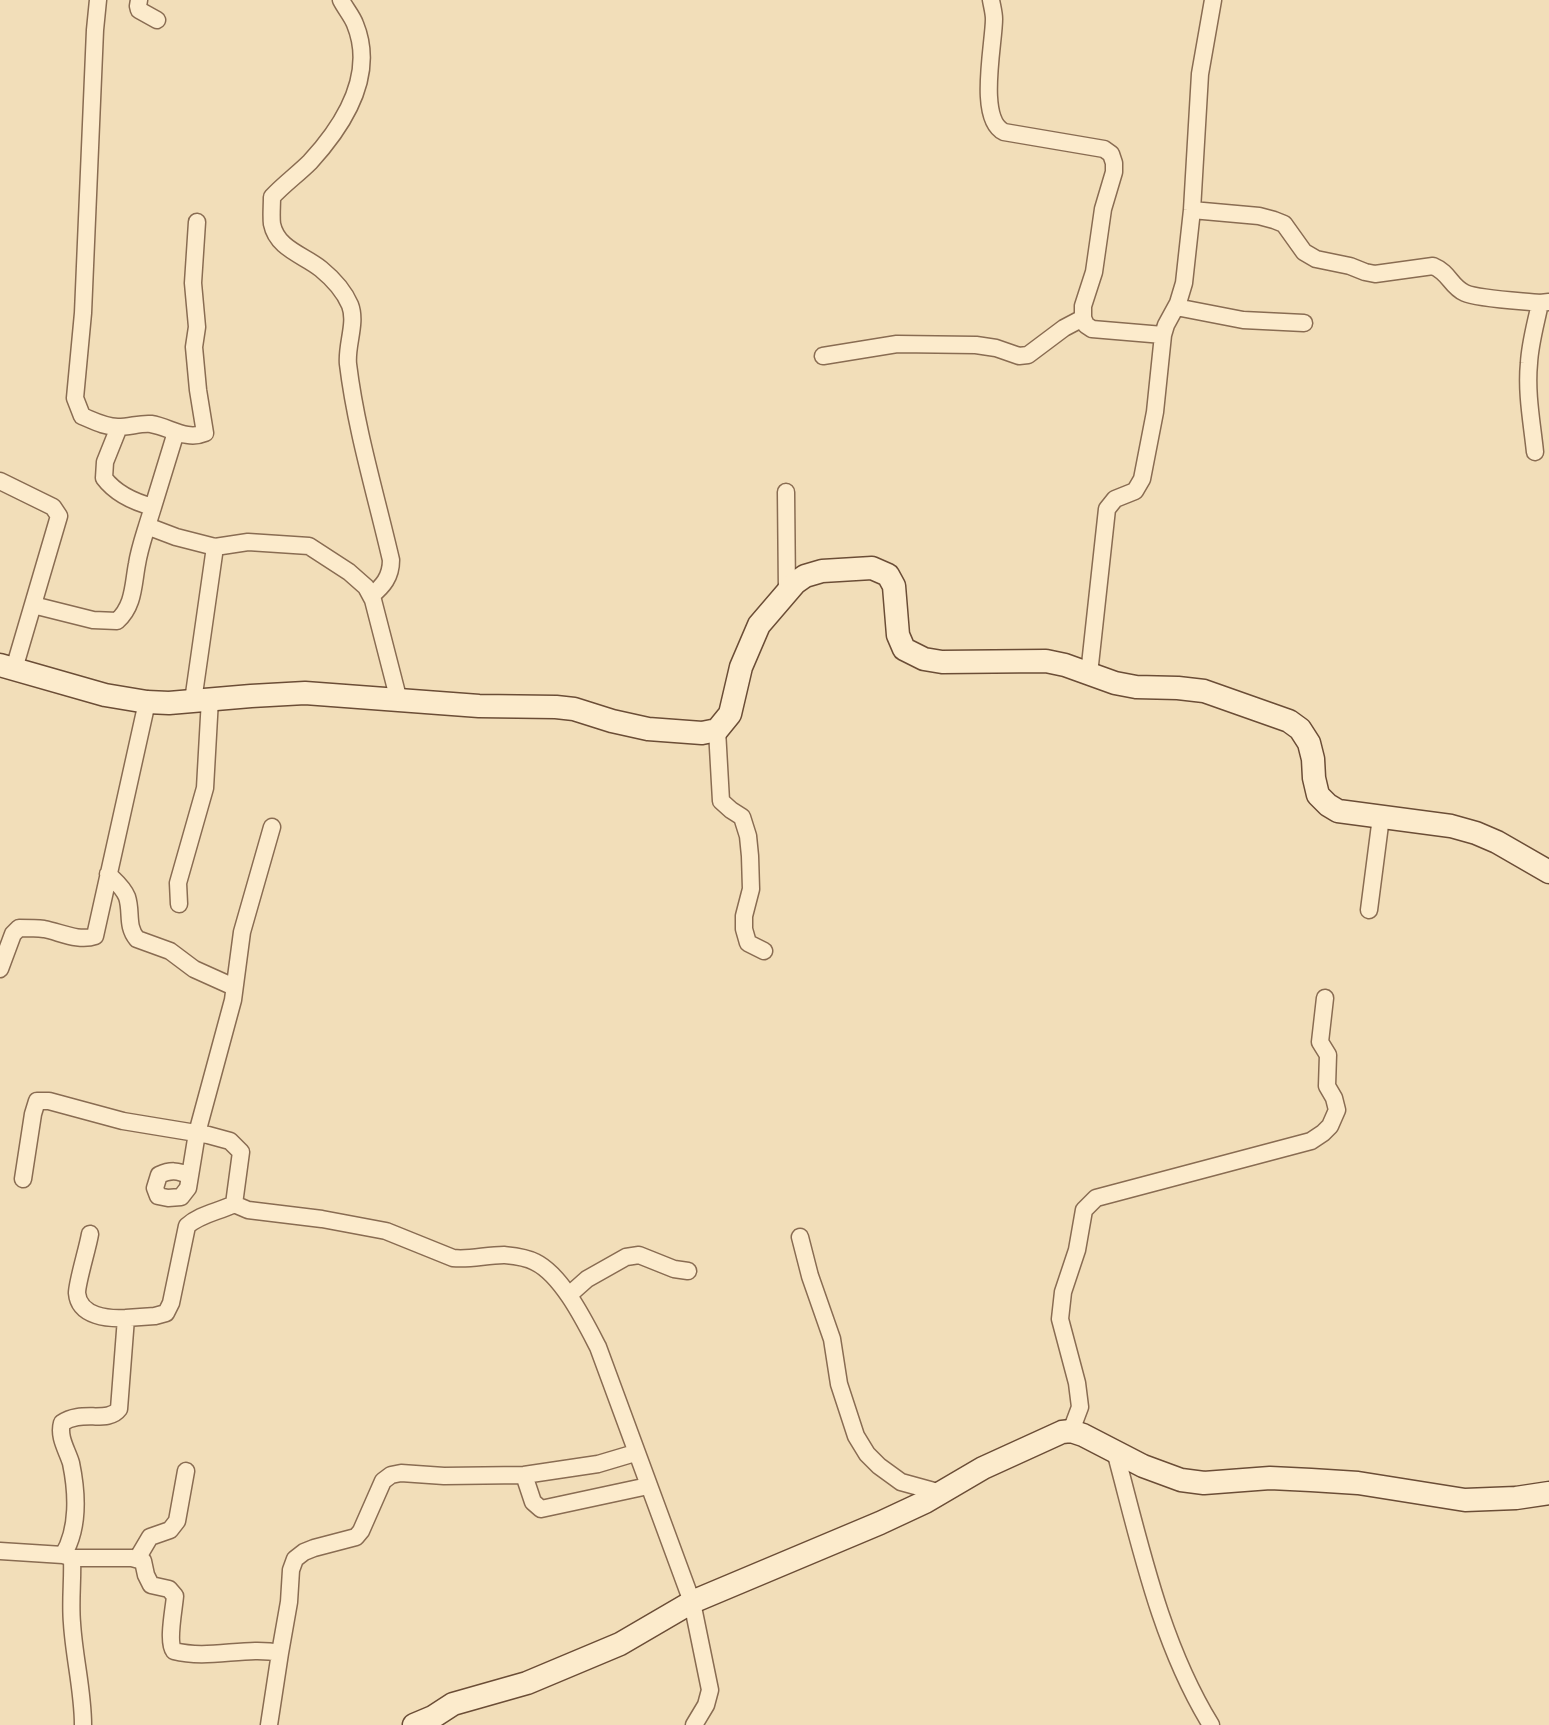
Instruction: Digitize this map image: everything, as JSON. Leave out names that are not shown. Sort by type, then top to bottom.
[{"type":"street","points":[[98,0],[83,313],[75,398],[82,416],[104,425],[119,427],[143,423],[192,437],[205,433],[194,347],[197,327],[193,283],[197,222]]},
{"type":"street","points":[[140,0],[139,10],[157,20]]},
{"type":"street","points":[[341,0],[355,24],[360,44],[362,72],[355,94],[336,133],[308,164],[272,197],[272,225],[278,238],[289,249],[320,268],[338,285],[350,306],[348,362],[368,471],[391,560],[391,570],[386,583],[371,596]]},
{"type":"street","points":[[991,0],[994,20],[990,50],[990,109],[992,120],[998,129],[1051,141],[1104,149],[1111,154],[1114,163],[1114,172],[1102,209],[1094,272],[1083,306],[1083,318],[1086,325],[1092,329],[1163,336]]},
{"type":"street","points":[[1089,674],[1107,508],[1115,499],[1135,491],[1142,479],[1155,412],[1163,336],[1184,283],[1192,210],[1200,74],[1213,0]]},
{"type":"street","points":[[1192,210],[1259,216],[1284,224],[1304,252],[1316,259],[1375,274],[1433,266],[1442,270],[1454,286],[1466,294],[1545,303],[1530,346],[1528,366],[1535,452]]},
{"type":"street","points":[[1176,306],[1243,320],[1304,323]]},
{"type":"street","points":[[823,356],[897,344],[976,345],[996,348],[1020,356],[1028,355],[1064,328],[1083,318]]},
{"type":"street","points":[[119,427],[105,462],[104,478],[112,488],[125,496],[153,507]]},
{"type":"street","points":[[33,605],[93,620],[117,621],[125,614],[131,601],[147,526],[176,432]]},
{"type":"street","points":[[0,481],[53,507],[58,516],[33,605],[7,667],[105,695],[169,703],[305,693],[479,706],[565,708],[664,732],[702,733],[717,730],[730,714],[741,667],[759,625],[795,584],[806,576],[822,571],[872,568],[888,575],[894,586],[898,635],[904,649],[924,659],[942,662],[1046,661],[1065,665],[1115,683],[1136,687],[1204,691],[1289,721],[1300,729],[1309,743],[1318,795],[1338,811],[1451,826],[1476,833],[1497,842],[1549,872]]},
{"type":"street","points":[[786,492],[787,592]]},
{"type":"street","points":[[147,526],[176,537],[215,547],[248,542],[309,546],[349,572],[366,587],[371,596],[399,701]]},
{"type":"street","points":[[179,904],[178,883],[205,788],[202,700],[215,547]]},
{"type":"street","points":[[0,969],[13,934],[20,928],[45,929],[75,937],[95,936],[147,702]]},
{"type":"street","points":[[717,730],[722,801],[742,817],[748,836],[751,889],[744,916],[744,929],[748,943],[764,951]]},
{"type":"street","points":[[1369,910],[1380,817]]},
{"type":"street","points":[[189,1176],[197,1132],[215,1060],[230,1014],[243,932],[272,827]]},
{"type":"street","points":[[108,874],[126,894],[129,926],[137,939],[170,951],[180,961],[194,969],[234,987]]},
{"type":"street","points":[[1071,1431],[1080,1407],[1077,1383],[1060,1319],[1063,1292],[1077,1250],[1084,1210],[1096,1198],[1311,1141],[1323,1133],[1330,1126],[1337,1110],[1334,1098],[1327,1086],[1328,1055],[1320,1042],[1324,998]]},
{"type":"street","points":[[23,1179],[37,1101],[49,1101],[123,1121],[197,1132],[230,1141],[241,1152],[234,1204]]},
{"type":"street","points":[[90,1234],[77,1294],[82,1306],[94,1315],[114,1319],[166,1313],[171,1303],[187,1226],[204,1215],[234,1204],[278,1215],[322,1219],[386,1231],[453,1258],[504,1255],[536,1262],[569,1295],[598,1347],[635,1453],[692,1602],[710,1690],[706,1705],[694,1725]]},
{"type":"street","points":[[800,1238],[810,1276],[832,1339],[838,1384],[856,1436],[867,1454],[879,1466],[902,1482],[941,1493]]},
{"type":"street","points":[[569,1295],[587,1279],[626,1257],[639,1255],[674,1269],[688,1271]]},
{"type":"street","points":[[83,1725],[83,1702],[70,1611],[73,1576],[67,1556],[75,1512],[73,1475],[61,1428],[62,1423],[70,1417],[77,1415],[112,1416],[119,1409],[126,1318]]},
{"type":"street","points":[[414,1725],[433,1717],[453,1704],[526,1683],[620,1644],[692,1602],[880,1523],[941,1493],[983,1468],[1053,1435],[1071,1431],[1143,1466],[1180,1480],[1203,1484],[1270,1478],[1311,1480],[1358,1483],[1465,1500],[1516,1498],[1549,1493]]},
{"type":"street","points":[[1115,1451],[1142,1553],[1164,1622],[1177,1659],[1210,1725]]},
{"type":"street","points":[[269,1725],[294,1559],[314,1548],[356,1537],[361,1531],[383,1481],[391,1475],[401,1473],[444,1476],[524,1475],[598,1464],[635,1453]]},
{"type":"street","points":[[137,1559],[150,1537],[170,1530],[177,1521],[186,1471]]},
{"type":"street","points":[[524,1475],[533,1502],[541,1509],[648,1486]]},
{"type":"street","points":[[0,1551],[143,1561],[151,1585],[169,1589],[175,1596],[171,1640],[171,1648],[174,1651],[227,1653],[267,1650],[280,1653]]}]
